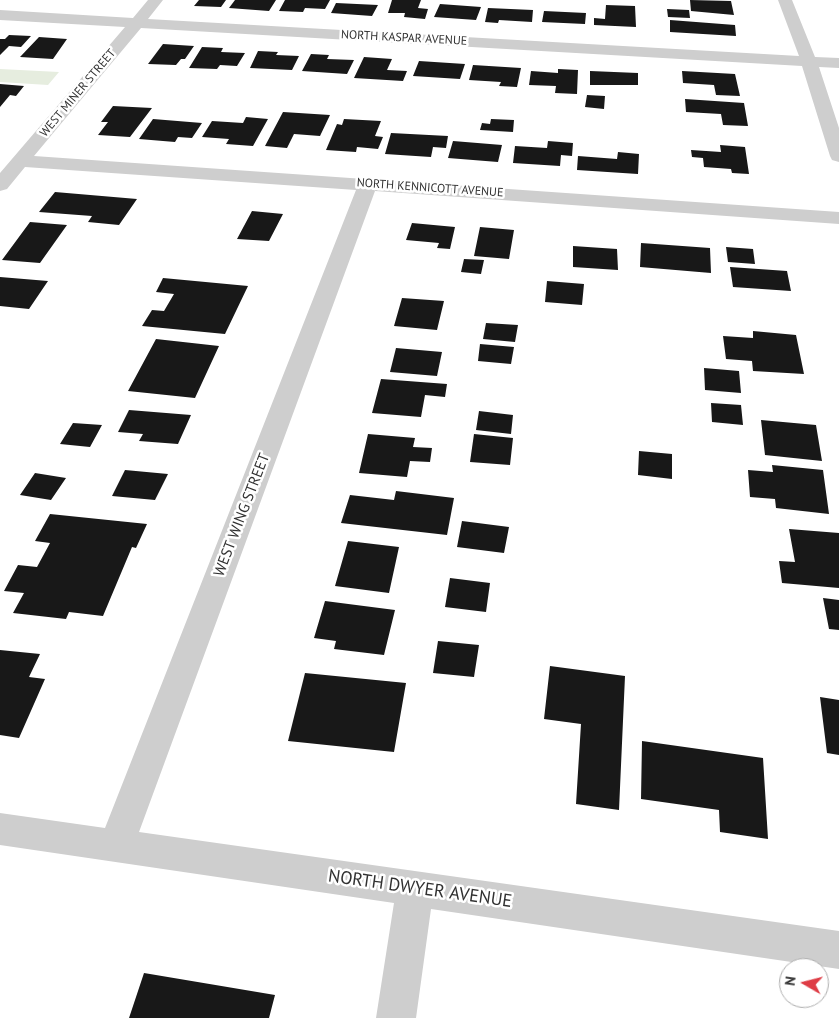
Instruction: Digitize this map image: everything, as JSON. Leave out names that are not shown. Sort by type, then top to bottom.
[{"type":"street","name":"WEST MINER STREET","points":[[0,185],[156,0]]},
{"type":"street","points":[[786,0],[809,61],[839,156]]},
{"type":"street","name":"NORTH KASPAR AVENUE","points":[[0,15],[839,63]]},
{"type":"street","name":"NORTH KENNICOTT AVENUE","points":[[21,161],[839,218]]},
{"type":"street","name":"WEST WING STREET","points":[[116,846],[368,184]]},
{"type":"street","name":"NORTH DWYER AVENUE","points":[[0,830],[839,950]]},
{"type":"street","points":[[396,1018],[415,889]]},
{"type":"shaded area","points":[[0,69],[59,72],[48,85],[0,82]]},
{"type":"building","points":[[199,0],[226,0],[221,7],[194,6]]},
{"type":"building","points":[[235,0],[276,0],[269,11],[229,8]]},
{"type":"building","points":[[285,0],[330,0],[325,9],[305,8],[303,12],[279,11]]},
{"type":"building","points":[[392,0],[421,0],[418,8],[428,9],[425,19],[404,17],[405,13],[388,13]]},
{"type":"building","points":[[690,0],[731,1],[734,15],[691,11]]},
{"type":"building","points":[[336,3],[378,5],[372,16],[331,13]]},
{"type":"building","points":[[440,4],[481,7],[476,20],[434,17]]},
{"type":"building","points":[[606,5],[635,6],[636,27],[594,25],[594,18],[605,19]]},
{"type":"building","points":[[488,8],[533,10],[532,22],[499,20],[498,23],[485,22]]},
{"type":"building","points":[[667,9],[689,10],[690,18],[668,17]]},
{"type":"building","points":[[544,11],[586,13],[585,24],[542,22]]},
{"type":"building","points":[[670,20],[735,25],[736,36],[670,32]]},
{"type":"building","points":[[9,35],[31,36],[21,47],[9,46],[0,55],[0,39],[5,39]]},
{"type":"building","points":[[39,37],[67,39],[53,59],[20,57]]},
{"type":"building","points":[[163,44],[194,46],[185,59],[181,59],[176,65],[148,64]]},
{"type":"building","points":[[202,47],[223,48],[221,52],[245,53],[237,66],[220,65],[217,69],[189,68]]},
{"type":"building","points":[[258,51],[278,52],[276,55],[299,56],[292,70],[250,68]]},
{"type":"building","points":[[311,54],[329,55],[327,59],[354,60],[347,74],[302,71]]},
{"type":"building","points":[[364,57],[392,59],[387,70],[407,71],[403,81],[354,78]]},
{"type":"building","points":[[419,61],[465,64],[460,79],[413,76]]},
{"type":"building","points":[[473,65],[521,68],[517,87],[499,86],[501,82],[469,80]]},
{"type":"building","points":[[558,69],[578,70],[577,94],[555,93],[556,86],[529,85],[531,71],[558,73]]},
{"type":"building","points":[[590,71],[638,73],[638,85],[590,85]]},
{"type":"building","points":[[682,71],[735,74],[740,96],[716,95],[714,85],[683,83]]},
{"type":"building","points":[[0,84],[24,86],[16,96],[10,95],[0,107]]},
{"type":"building","points":[[587,95],[605,96],[604,109],[585,107]]},
{"type":"building","points":[[685,99],[744,103],[748,126],[723,125],[721,114],[686,112]]},
{"type":"building","points":[[113,106],[152,108],[130,137],[98,135],[108,122],[101,122]]},
{"type":"building","points":[[283,112],[330,115],[320,136],[294,134],[287,148],[265,146]]},
{"type":"building","points":[[246,117],[268,119],[253,146],[226,144],[229,139],[202,137],[212,121],[243,123]]},
{"type":"building","points":[[153,119],[202,123],[192,138],[178,137],[175,142],[139,139]]},
{"type":"building","points":[[344,119],[381,121],[375,136],[383,137],[378,149],[357,147],[356,152],[326,150],[337,124],[342,125]]},
{"type":"building","points":[[491,119],[514,120],[513,132],[480,130],[482,123],[490,124]]},
{"type":"building","points":[[391,133],[448,136],[446,148],[433,147],[431,157],[385,154]]},
{"type":"building","points":[[453,141],[502,145],[498,162],[448,158]]},
{"type":"building","points":[[548,141],[573,143],[572,156],[561,155],[560,166],[513,163],[515,146],[547,148]]},
{"type":"building","points":[[720,145],[745,147],[749,174],[732,173],[731,169],[704,167],[703,158],[692,157],[691,150],[721,152]]},
{"type":"building","points":[[618,152],[639,154],[638,174],[577,170],[578,156],[617,159]]},
{"type":"building","points":[[55,192],[137,199],[119,225],[88,222],[92,216],[39,212]]},
{"type":"building","points":[[252,211],[283,214],[269,241],[237,239]]},
{"type":"building","points":[[30,222],[67,225],[40,263],[2,260]]},
{"type":"building","points":[[412,223],[455,227],[450,249],[437,248],[439,243],[406,240]]},
{"type":"building","points":[[480,227],[514,230],[509,259],[474,256]]},
{"type":"building","points":[[641,243],[710,248],[711,273],[640,267]]},
{"type":"building","points":[[573,246],[617,249],[618,270],[573,267]]},
{"type":"building","points":[[726,247],[753,249],[755,264],[728,262]]},
{"type":"building","points":[[464,259],[484,260],[481,274],[461,272]]},
{"type":"building","points":[[730,267],[787,271],[791,291],[733,287]]},
{"type":"building","points":[[0,277],[48,281],[29,309],[0,306]]},
{"type":"building","points":[[163,278],[248,286],[225,334],[142,326],[152,310],[164,311],[174,294],[156,292]]},
{"type":"building","points":[[547,281],[584,284],[582,305],[545,302]]},
{"type":"building","points":[[402,298],[444,301],[437,330],[394,326]]},
{"type":"building","points":[[486,323],[518,325],[515,342],[483,339]]},
{"type":"building","points":[[753,331],[796,335],[804,374],[753,371],[752,361],[726,359],[723,336],[753,338]]},
{"type":"building","points":[[156,339],[219,346],[195,398],[128,391]]},
{"type":"building","points":[[480,344],[514,347],[511,364],[478,361]]},
{"type":"building","points":[[396,348],[442,352],[437,376],[390,372]]},
{"type":"building","points":[[704,368],[739,371],[741,393],[705,390]]},
{"type":"building","points":[[381,379],[447,384],[445,397],[425,395],[421,417],[372,413]]},
{"type":"building","points":[[711,403],[741,405],[743,425],[712,422]]},
{"type":"building","points":[[129,410],[191,415],[178,444],[139,441],[143,434],[118,432]]},
{"type":"building","points":[[479,411],[513,415],[511,434],[476,430]]},
{"type":"building","points":[[761,420],[816,425],[822,461],[765,455]]},
{"type":"building","points":[[73,423],[102,425],[90,447],[60,444]]},
{"type":"building","points":[[368,434],[415,438],[413,447],[432,448],[430,462],[410,461],[407,477],[359,473]]},
{"type":"building","points":[[474,434],[513,438],[510,465],[470,462]]},
{"type":"building","points":[[639,451],[672,454],[672,479],[638,475]]},
{"type":"building","points":[[772,465],[823,470],[829,514],[776,508],[775,499],[750,497],[748,470],[773,472]]},
{"type":"building","points":[[125,470],[168,474],[155,500],[112,496]]},
{"type":"building","points":[[35,473],[66,478],[51,500],[20,495]]},
{"type":"building","points":[[396,491],[454,498],[447,535],[341,523],[350,495],[394,500]]},
{"type":"building","points":[[50,514],[147,524],[136,548],[132,547],[103,616],[69,612],[66,619],[13,613],[24,593],[4,591],[18,565],[37,567],[50,543],[35,541]]},
{"type":"building","points":[[462,521],[509,527],[504,553],[457,547]]},
{"type":"building","points":[[789,529],[839,533],[839,588],[782,583],[779,561],[795,562]]},
{"type":"building","points":[[348,541],[399,547],[389,593],[335,586]]},
{"type":"building","points":[[450,578],[490,583],[486,612],[445,607]]},
{"type":"building","points":[[823,598],[839,600],[839,630],[829,629]]},
{"type":"building","points":[[325,601],[395,610],[384,655],[334,649],[336,641],[314,638]]},
{"type":"building","points":[[438,641],[479,645],[474,677],[433,673]]},
{"type":"building","points":[[0,650],[40,654],[29,677],[45,679],[19,738],[0,735]]},
{"type":"building","points":[[550,666],[625,676],[619,810],[576,804],[581,724],[544,719]]},
{"type":"building","points":[[305,673],[406,683],[394,752],[288,741]]},
{"type":"building","points":[[820,697],[839,700],[839,755],[827,753]]},
{"type":"building","points":[[642,741],[763,758],[768,839],[720,832],[719,810],[641,799]]},
{"type":"building","points":[[144,973],[275,995],[269,1018],[129,1018]]}]
